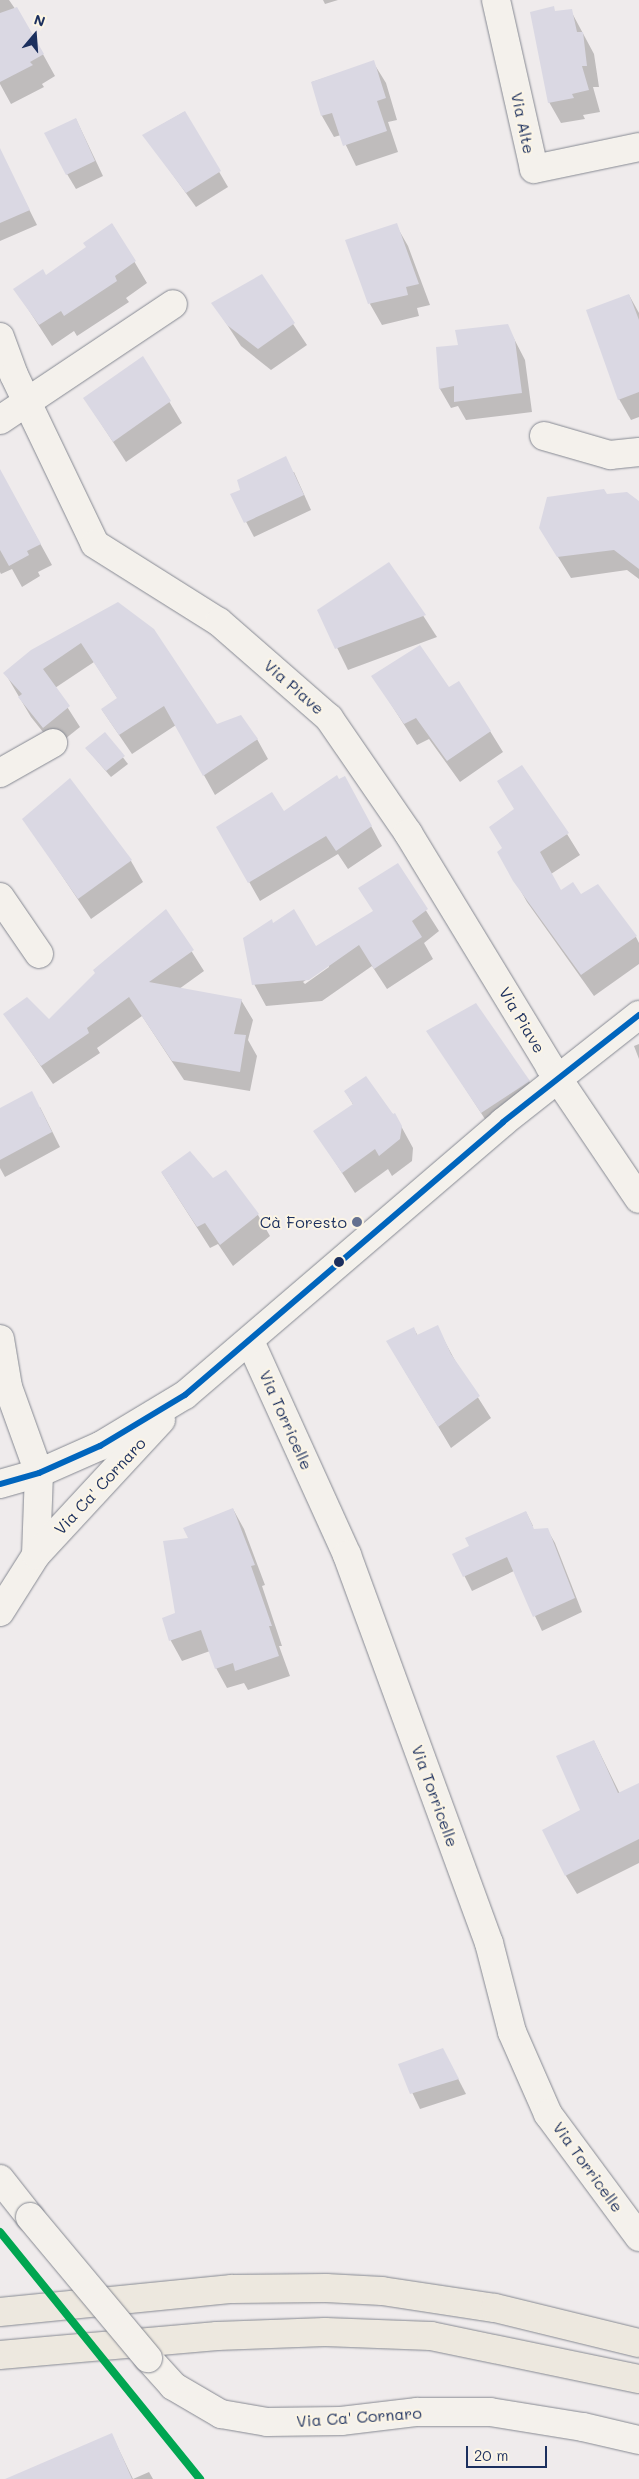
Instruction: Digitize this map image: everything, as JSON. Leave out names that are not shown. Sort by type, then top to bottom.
[{"type":"highway","points":[[0,2312],[232,2289],[326,2288],[382,2292],[494,2308],[639,2343]]},
{"type":"highway","points":[[0,2355],[217,2336],[325,2332],[431,2336],[639,2379]]},
{"type":"street","name":"Via Alte","points":[[496,0],[534,169],[639,147]]},
{"type":"street","points":[[0,420],[173,304]]},
{"type":"street","name":"Via Piave","points":[[0,338],[27,402],[95,544],[219,622],[329,718],[408,833],[558,1078]]},
{"type":"street","points":[[544,436],[610,454],[639,452]]},
{"type":"street","points":[[0,774],[53,743]]},
{"type":"street","points":[[0,897],[39,954]]},
{"type":"street","points":[[0,1484],[39,1472],[100,1446],[185,1395],[250,1341],[495,1128],[639,1016]]},
{"type":"street","points":[[558,1078],[639,1199]]},
{"type":"street","points":[[0,1339],[8,1387],[39,1472]]},
{"type":"street","name":"Via Torricelle","points":[[250,1341],[347,1555],[489,1943],[512,2032],[548,2114],[639,2237]]},
{"type":"street","points":[[0,1422],[8,1387]]},
{"type":"street","name":"Via Ca' Cornaro","points":[[0,1612],[36,1555],[185,1395]]},
{"type":"street","name":"Via Ca' Cornaro","points":[[36,1555],[39,1472]]},
{"type":"street","name":"Via Ca' Cornaro","points":[[0,2179],[173,2386],[221,2414],[267,2422],[341,2421],[417,2412],[490,2412],[583,2427],[639,2440]]},
{"type":"building","points":[[554,6],[555,11],[572,9],[577,32],[583,32],[587,66],[582,66],[589,90],[572,94],[574,98],[548,103],[530,12]]},
{"type":"building","points":[[17,7],[44,54],[30,62],[33,65],[0,82],[0,13]]},
{"type":"building","points":[[374,60],[386,98],[377,101],[387,131],[343,146],[332,113],[321,116],[311,82]]},
{"type":"building","points":[[185,111],[221,171],[186,193],[142,135]]},
{"type":"building","points":[[76,118],[95,161],[66,175],[44,133]]},
{"type":"building","points":[[0,148],[30,210],[0,223]]},
{"type":"building","points":[[112,223],[136,261],[115,276],[117,281],[64,316],[61,311],[39,325],[13,289],[43,269],[46,275],[86,247],[83,243]]},
{"type":"building","points":[[397,223],[419,284],[406,287],[408,295],[368,304],[345,240]]},
{"type":"building","points":[[262,274],[295,323],[258,349],[227,325],[211,303]]},
{"type":"building","points":[[629,294],[639,320],[639,392],[618,400],[586,310]]},
{"type":"building","points":[[508,324],[515,340],[522,393],[454,402],[454,386],[439,389],[436,347],[458,345],[455,330]]},
{"type":"building","points":[[143,356],[171,401],[113,442],[83,398]]},
{"type":"building","points":[[286,456],[304,495],[244,523],[230,494],[240,490],[237,480]]},
{"type":"building","points":[[0,469],[41,544],[27,551],[29,555],[9,566],[0,550]]},
{"type":"building","points":[[604,489],[607,494],[627,492],[639,501],[639,569],[614,550],[557,557],[539,528],[547,497]]},
{"type":"building","points":[[389,562],[426,615],[335,649],[317,610]]},
{"type":"building","points":[[118,602],[154,629],[217,724],[241,715],[258,739],[203,776],[164,706],[119,735],[101,709],[117,698],[81,643],[43,669],[70,706],[43,728],[18,697],[22,694],[3,673],[31,650]]},
{"type":"building","points":[[420,645],[449,687],[459,681],[491,731],[447,761],[416,718],[404,724],[371,676]]},
{"type":"building","points":[[105,732],[125,756],[106,771],[85,748]]},
{"type":"building","points":[[522,765],[569,833],[540,852],[561,890],[573,882],[581,894],[598,884],[637,936],[581,975],[513,881],[497,852],[502,848],[489,827],[514,809],[497,781]]},
{"type":"building","points":[[337,775],[339,779],[345,776],[372,826],[336,851],[326,836],[248,883],[216,827],[272,792],[284,811]]},
{"type":"building","points":[[70,778],[132,860],[78,899],[22,819]]},
{"type":"building","points":[[398,863],[428,909],[412,921],[422,937],[374,969],[359,945],[309,980],[252,985],[243,938],[272,919],[273,923],[294,909],[316,946],[373,911],[358,888]]},
{"type":"building","points":[[166,909],[194,950],[149,982],[242,999],[234,1034],[246,1035],[240,1072],[172,1061],[129,997],[87,1028],[89,1033],[41,1066],[3,1014],[27,997],[49,1019],[95,973],[93,970]]},
{"type":"building","points":[[476,1003],[530,1081],[481,1113],[426,1031]]},
{"type":"building","points":[[366,1076],[393,1114],[395,1113],[402,1126],[400,1139],[379,1156],[375,1149],[342,1173],[313,1131],[353,1104],[344,1091]]},
{"type":"building","points":[[32,1091],[52,1132],[0,1160],[0,1108]]},
{"type":"building","points":[[190,1151],[213,1178],[226,1170],[259,1214],[220,1245],[205,1223],[197,1227],[161,1172]]},
{"type":"building","points":[[438,1325],[451,1354],[480,1396],[438,1427],[386,1341],[414,1327],[417,1335]]},
{"type":"building","points":[[233,1508],[255,1565],[251,1566],[272,1626],[269,1626],[279,1656],[235,1671],[233,1663],[215,1669],[201,1630],[169,1641],[162,1618],[175,1613],[163,1541],[188,1538],[183,1528]]},
{"type":"building","points":[[526,1511],[534,1529],[548,1528],[575,1598],[533,1617],[507,1557],[463,1577],[452,1554],[469,1546],[465,1538]]},
{"type":"building","points":[[594,1740],[618,1793],[639,1783],[639,1839],[565,1876],[542,1830],[580,1810],[556,1756]]},
{"type":"building","points":[[443,2048],[459,2079],[410,2094],[398,2064]]},
{"type":"building","points":[[112,2433],[132,2479],[5,2479]]},
{"type":"transit line","points":[[0,1484],[39,1473],[100,1446],[185,1395],[503,1122],[639,1015]]},
{"type":"transit line","points":[[0,2232],[200,2479]]},
{"type":"place","name":"Cà Foresto","points":[[357,1222]]}]
